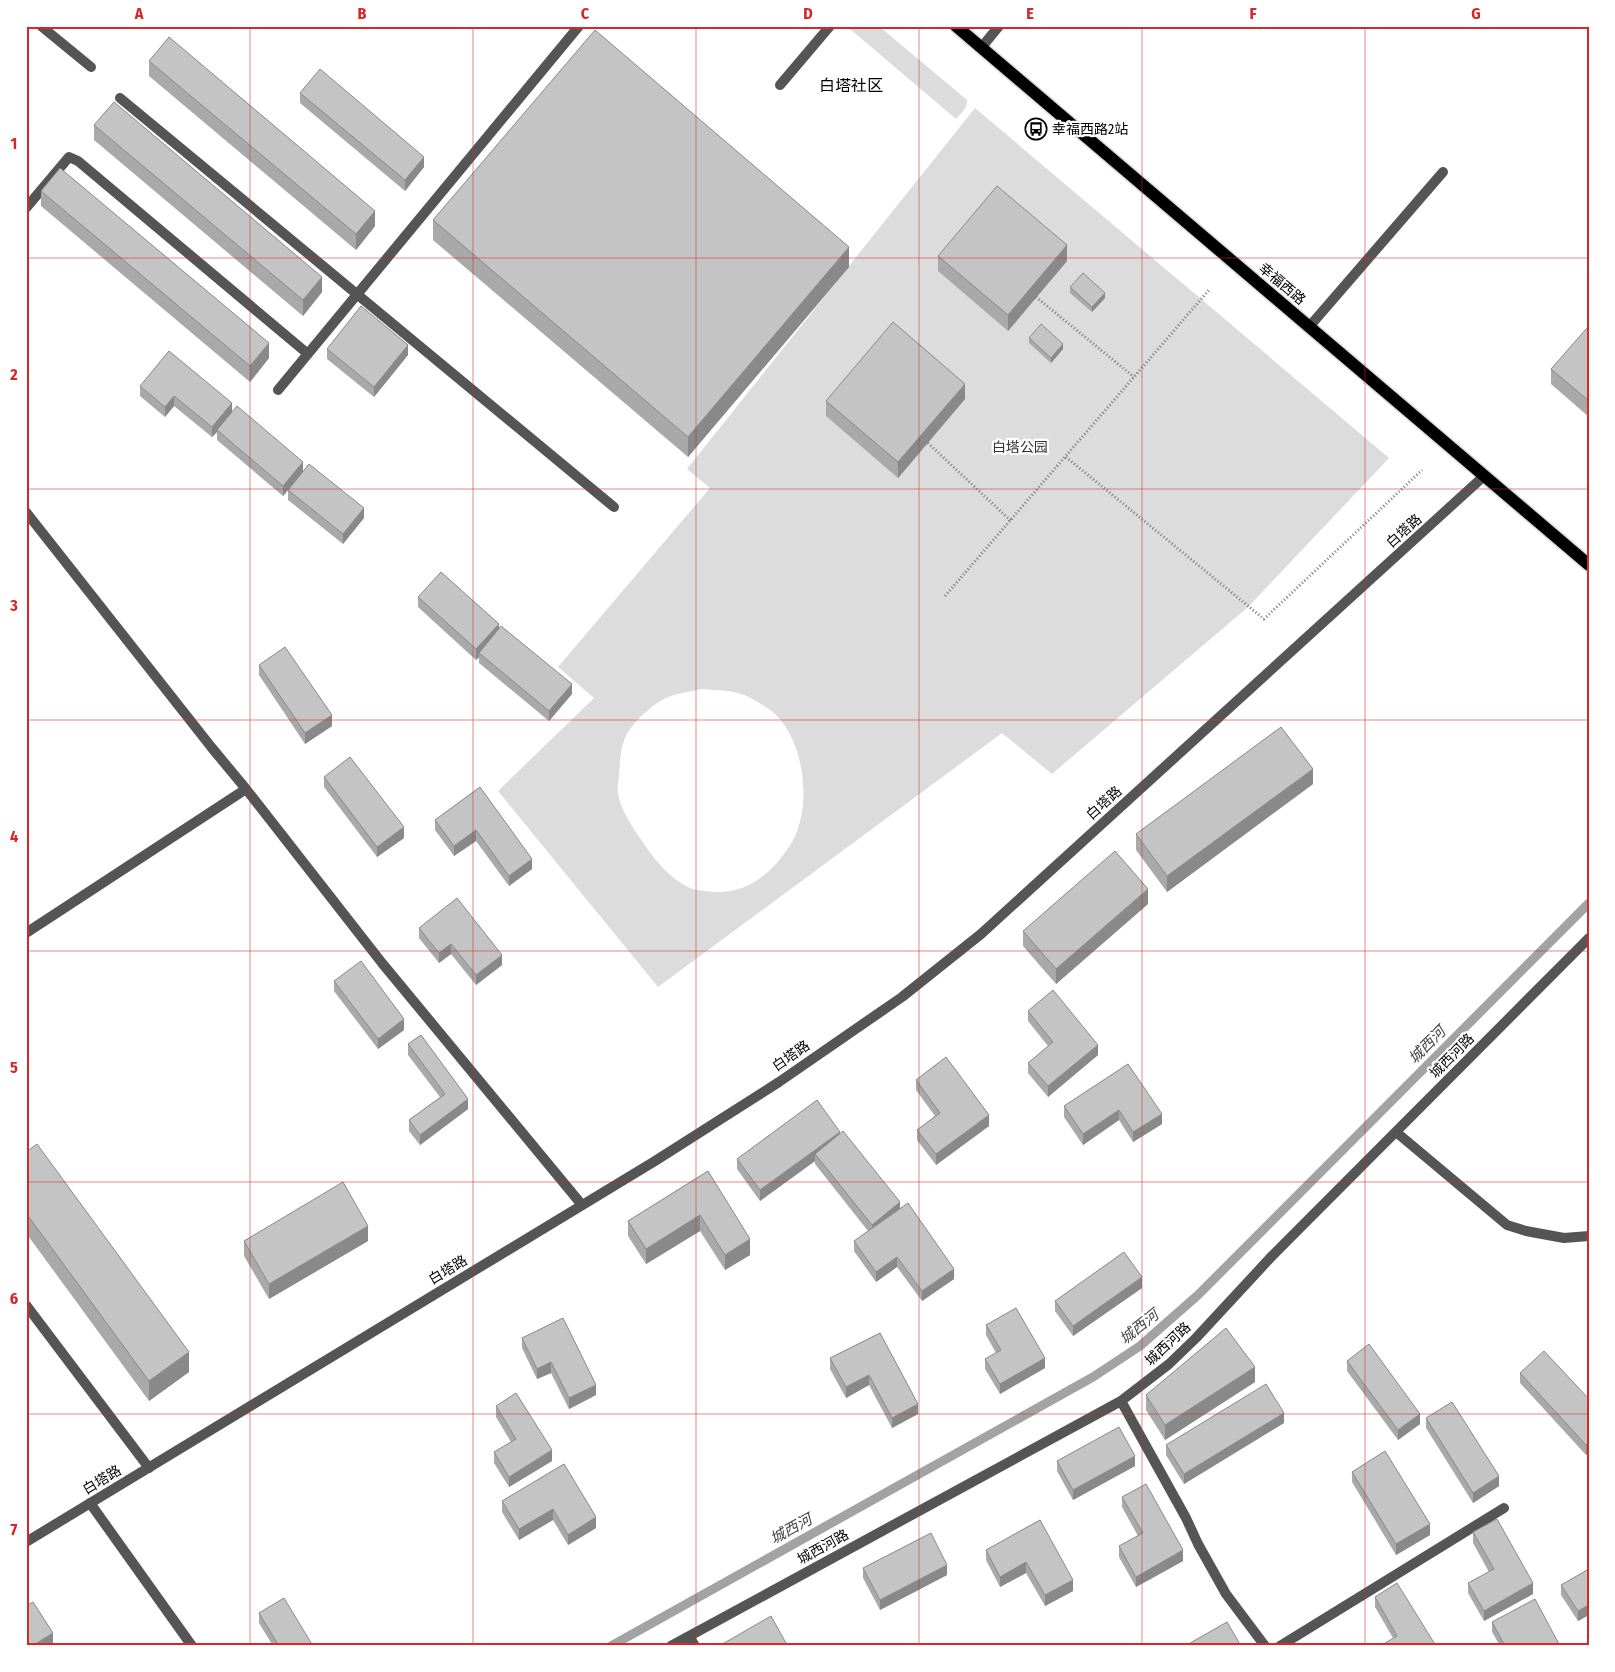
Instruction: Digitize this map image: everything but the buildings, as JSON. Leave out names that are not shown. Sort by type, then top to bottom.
[{"type":"main road","name":"幸福西路","points":[[956,26],[1589,565]]},
{"type":"street","points":[[41,26],[91,67]]},
{"type":"street","points":[[278,390],[579,26]]},
{"type":"street","points":[[780,85],[830,26]]},
{"type":"street","points":[[981,48],[1000,26]]},
{"type":"street","points":[[120,98],[614,507]]},
{"type":"street","points":[[26,208],[69,157],[78,161],[308,354]]},
{"type":"street","points":[[1310,327],[1443,172]]},
{"type":"street","name":"白塔路","points":[[26,1542],[582,1205],[779,1082],[902,997],[981,934],[1484,476]]},
{"type":"street","points":[[26,512],[382,963],[582,1205]]},
{"type":"street","points":[[26,933],[246,789]]},
{"type":"street","name":"城西河路","points":[[671,1646],[1121,1401],[1169,1364],[1196,1338],[1272,1256],[1589,938]]},
{"type":"street","points":[[1396,1132],[1507,1225],[1526,1231],[1564,1238],[1589,1236]]},
{"type":"street","points":[[26,1305],[149,1468]]},
{"type":"street","points":[[1121,1401],[1226,1594],[1265,1646]]},
{"type":"street","points":[[90,1503],[192,1646]]},
{"type":"street","points":[[1280,1646],[1504,1508]]},
{"type":"street","points":[[689,1636],[695,1646]]},
{"type":"path","points":[[945,596],[1209,290]]},
{"type":"path","points":[[1036,297],[1135,377]]},
{"type":"path","points":[[928,443],[1010,521]]},
{"type":"path","points":[[1066,456],[1264,619],[1422,470]]},
{"type":"green space","points":[[855,26],[880,27],[967,100],[964,110],[956,119],[850,29]]},
{"type":"green space","name":"白塔公园","points":[[975,108],[1389,458],[1248,607],[1052,774],[1002,733],[658,987],[498,791],[594,698],[558,667],[710,488],[687,469]],"holes":[[[701,689],[738,693],[766,707],[779,718],[790,734],[802,772],[802,813],[797,831],[789,847],[763,876],[743,888],[731,891],[697,890],[676,879],[663,868],[647,848],[631,825],[619,800],[620,757],[628,732],[637,720],[662,700],[676,694]]]},
{"type":"waterway","name":"城西河","points":[[611,1646],[1093,1377],[1140,1346],[1198,1295],[1589,903]]},
{"type":"place","name":"幸福西路2站","points":[[1036,129]]},
{"type":"district","name":"白塔社区","points":[[851,85]]}]
